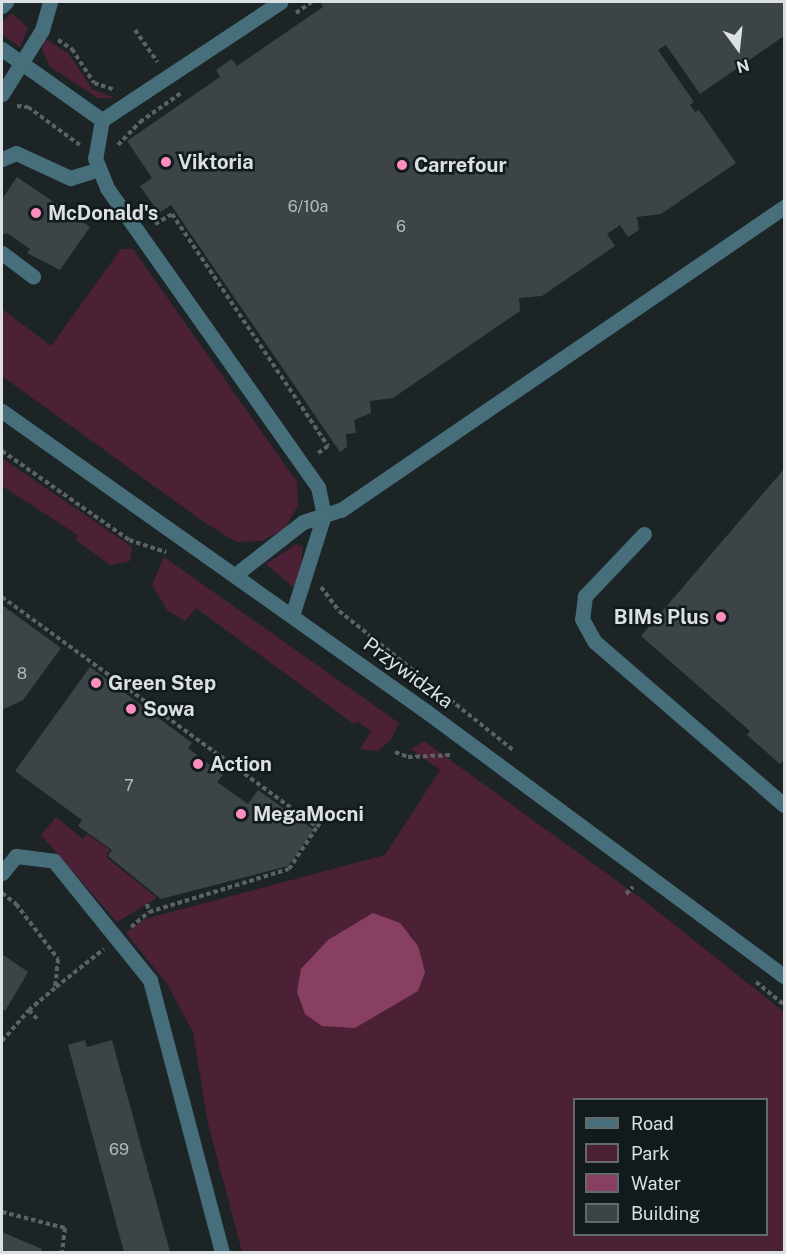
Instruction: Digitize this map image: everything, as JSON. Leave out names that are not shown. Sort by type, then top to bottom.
[{"type":"street","points":[[2,6],[6,2]]},
{"type":"street","points":[[2,94],[23,64],[42,30],[50,2]]},
{"type":"street","points":[[280,2],[189,63],[123,98],[102,120],[95,145],[97,170],[318,487],[324,515],[292,616]]},
{"type":"street","points":[[2,49],[102,120]]},
{"type":"street","points":[[2,159],[16,153],[69,178],[97,170]]},
{"type":"street","points":[[235,575],[303,522],[341,510],[784,207]]},
{"type":"street","points":[[2,252],[33,276]]},
{"type":"street","name":"Przywidzka","points":[[2,411],[292,616],[784,975]]},
{"type":"street","points":[[644,534],[585,596],[582,619],[596,642],[784,805]]},
{"type":"street","points":[[2,873],[16,856],[54,861],[150,980],[222,1252]]},
{"type":"path","points":[[293,15],[312,2]]},
{"type":"path","points":[[42,30],[72,50],[94,83],[123,98],[140,122]]},
{"type":"path","points":[[135,30],[159,65],[150,71]]},
{"type":"path","points":[[123,98],[126,87]]},
{"type":"path","points":[[116,153],[117,146],[140,122],[188,88]]},
{"type":"path","points":[[13,105],[28,107],[76,145],[117,146]]},
{"type":"path","points":[[149,216],[156,225],[172,214],[328,446],[302,465]]},
{"type":"path","points":[[2,451],[129,540],[165,552]]},
{"type":"path","points":[[320,577],[322,591],[339,611],[520,756]]},
{"type":"path","points":[[2,597],[317,827]]},
{"type":"path","points":[[395,752],[408,757],[450,755]]},
{"type":"path","points":[[2,1037],[29,1010],[149,912],[290,869],[329,810]]},
{"type":"path","points":[[2,893],[16,904],[55,952],[58,959],[56,988]]},
{"type":"path","points":[[147,904],[149,912]]},
{"type":"path","points":[[29,1010],[39,1021]]},
{"type":"path","points":[[2,1212],[65,1228],[62,1252]]},
{"type":"green space","points":[[12,13],[28,28],[20,47],[2,34],[2,22]]},
{"type":"green space","points":[[44,38],[69,54],[92,89],[115,98],[98,98],[50,67],[42,50]]},
{"type":"green space","points":[[121,249],[133,249],[297,482],[298,506],[284,529],[262,541],[236,542],[201,520],[2,376],[2,309],[51,346]]},
{"type":"green space","points":[[2,458],[132,547],[130,561],[110,565],[76,540],[78,535],[2,486]]},
{"type":"green space","points":[[297,544],[303,547],[298,585],[293,587],[266,564]]},
{"type":"green space","points":[[164,557],[399,723],[391,740],[378,751],[360,749],[371,731],[357,721],[354,724],[196,608],[185,621],[167,610],[152,585]]},
{"type":"green space","points":[[424,741],[646,902],[784,1012],[784,1252],[242,1252],[208,1123],[193,1032],[167,984],[126,933],[145,919],[385,855],[440,770],[411,749]],"holes":[[[411,934],[425,972],[417,991],[355,1028]]]},
{"type":"green space","points":[[56,817],[83,839],[87,834],[110,850],[106,857],[157,898],[117,922],[41,835]]},
{"type":"water","points":[[373,913],[400,923],[418,946],[425,972],[418,991],[355,1028],[322,1026],[305,1014],[297,992],[301,969],[328,940]]},
{"type":"building","points":[[320,2],[784,2],[784,36],[700,94],[666,45],[658,50],[694,102],[690,105],[695,112],[699,110],[736,163],[661,214],[637,217],[639,230],[628,237],[620,225],[607,234],[615,246],[542,296],[519,298],[520,311],[393,398],[370,401],[371,413],[354,420],[356,433],[346,434],[347,447],[340,452],[171,205],[159,213],[140,186],[152,178],[127,141],[220,77],[216,70],[232,59],[237,66],[323,7]]},
{"type":"building","name":"McDonald's","points":[[17,177],[90,227],[60,270],[27,253],[30,249],[7,233],[2,235],[2,199]]},
{"type":"building","name":"BIMs Plus","points":[[784,469],[784,760],[780,764],[747,735],[750,731],[641,636]]},
{"type":"building","points":[[2,605],[61,648],[23,700],[2,710]]},
{"type":"building","points":[[90,667],[192,743],[188,748],[223,775],[217,782],[248,804],[258,790],[314,830],[288,866],[161,899],[108,856],[112,850],[78,826],[82,820],[15,771]]},
{"type":"building","points":[[2,954],[28,972],[5,1011],[2,1009]]},
{"type":"building","points":[[85,1040],[87,1047],[112,1040],[170,1252],[124,1252],[68,1045]]},
{"type":"building","points":[[2,1232],[42,1249],[41,1252],[2,1252]]},
{"type":"place","name":"Viktoria","points":[[166,162]]},
{"type":"place","name":"Carrefour","points":[[402,165]]},
{"type":"place","name":"McDonald's","points":[[36,213]]},
{"type":"place","name":"BIMs Plus","points":[[721,617]]},
{"type":"place","name":"Green Step","points":[[96,683]]},
{"type":"place","name":"Sowa","points":[[131,709]]},
{"type":"place","name":"Action","points":[[198,764]]},
{"type":"place","name":"MegaMocni","points":[[241,814]]}]
